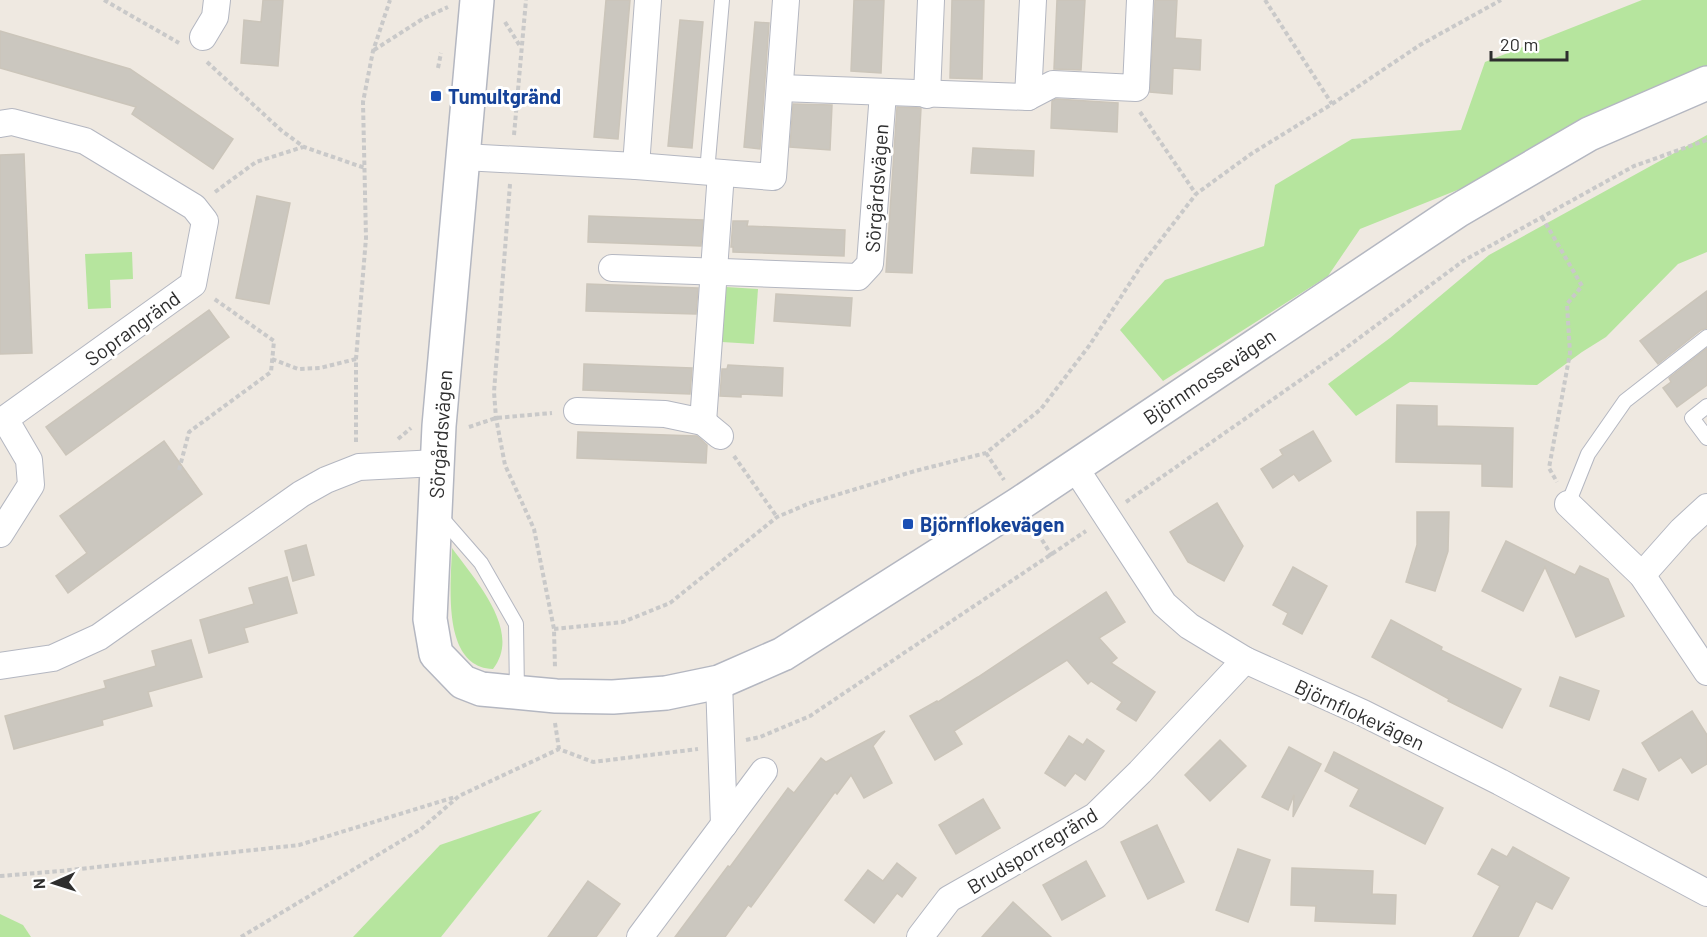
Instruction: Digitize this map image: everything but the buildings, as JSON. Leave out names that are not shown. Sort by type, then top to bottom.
[{"type":"street","points":[[197,47],[215,17],[217,0]]},
{"type":"street","name":"Sörgårdsvägen","points":[[477,0],[437,464],[430,608],[436,654],[463,682],[481,689]]},
{"type":"street","points":[[636,166],[648,0]]},
{"type":"street","points":[[463,157],[636,166],[773,177],[786,0]]},
{"type":"street","points":[[927,94],[931,0]]},
{"type":"street","points":[[1028,97],[1033,0]]},
{"type":"street","points":[[780,88],[1028,97],[1053,84],[1136,88],[1140,0]]},
{"type":"street","name":"Björnmossevägen","points":[[481,689],[556,696],[613,697],[666,693],[719,682],[783,654],[1019,504],[1457,211],[1588,134],[1707,83]]},
{"type":"street","name":"Sörgårdsvägen","points":[[612,268],[858,278],[870,264],[883,93]]},
{"type":"street","points":[[0,124],[12,122],[85,141],[194,207]]},
{"type":"street","points":[[577,411],[665,414],[712,429],[714,172]]},
{"type":"street","name":"Soprangränd","points":[[0,534],[31,485],[29,460],[2,417],[193,284],[204,221],[194,207]]},
{"type":"street","points":[[0,666],[53,658],[99,637],[301,494],[326,480],[359,467],[437,464]]},
{"type":"street","name":"Björnflokevägen","points":[[1074,466],[1164,604],[1189,626],[1245,660],[1363,713],[1500,782],[1707,893]]},
{"type":"street","points":[[1568,504],[1642,575],[1707,672]]},
{"type":"street","points":[[1642,575],[1682,530],[1707,507]]},
{"type":"street","name":"Brudsporregränd","points":[[920,937],[949,899],[1095,816],[1140,772],[1245,660]]},
{"type":"street","points":[[719,682],[724,825]]},
{"type":"street","points":[[640,937],[764,771]]},
{"type":"lane","points":[[714,172],[722,0]]},
{"type":"lane","points":[[1568,504],[1588,454],[1625,400],[1707,338]]},
{"type":"lane","points":[[1707,406],[1692,418],[1707,438]]},
{"type":"lane","points":[[435,510],[481,563],[516,624],[517,693]]},
{"type":"path","points":[[104,0],[197,47],[282,131],[304,147],[365,168]]},
{"type":"path","points":[[359,467],[354,431],[356,359],[366,237],[363,102],[374,51],[390,0]]},
{"type":"path","points":[[525,0],[494,392],[496,418],[505,465],[534,529],[554,628],[556,696],[554,717],[559,749]]},
{"type":"path","points":[[1265,0],[1332,104]]},
{"type":"path","points":[[554,628],[623,622],[670,603],[777,518],[810,503],[915,471],[986,453],[1041,409],[1089,346],[1143,263],[1196,194],[1251,154],[1332,104],[1420,45],[1501,0]]},
{"type":"path","points":[[1136,88],[1138,110],[1196,194]]},
{"type":"path","points":[[0,876],[299,845],[459,796],[559,749],[593,762],[711,747],[760,737],[810,716],[1052,556],[1329,360],[1463,261],[1634,166],[1707,140]]},
{"type":"path","points":[[194,207],[256,162],[304,147]]},
{"type":"path","points":[[1542,217],[1582,286],[1567,304],[1570,353],[1549,468],[1568,504]]},
{"type":"path","points":[[179,470],[189,432],[271,372],[274,341],[193,284]]},
{"type":"path","points":[[272,359],[298,369],[320,368],[356,359]]},
{"type":"path","points":[[496,418],[577,411]]},
{"type":"path","points":[[712,429],[777,518]]},
{"type":"path","points":[[241,937],[421,829],[459,796]]},
{"type":"green space","points":[[1642,0],[1707,0],[1707,69],[1470,185],[1360,229],[1328,276],[1163,381],[1120,330],[1165,280],[1264,246],[1275,185],[1352,139],[1461,130],[1485,62]]},
{"type":"green space","points":[[1707,135],[1707,252],[1678,264],[1606,337],[1537,385],[1410,382],[1356,416],[1328,384],[1390,338],[1489,255]]},
{"type":"green space","points":[[132,252],[133,279],[110,280],[111,308],[88,309],[85,254]]},
{"type":"green space","points":[[726,287],[758,289],[754,344],[722,342]]},
{"type":"green space","points":[[452,548],[483,590],[499,622],[502,638],[501,654],[493,669],[476,665],[465,654],[457,639],[451,602]]},
{"type":"green space","points":[[542,810],[441,937],[353,937],[440,845]]},
{"type":"green space","points":[[0,914],[23,925],[31,937],[0,937]]},
{"type":"place","name":"Tumultgränd","points":[[436,96]]},
{"type":"place","name":"Björnflokevägen","points":[[908,524]]}]
